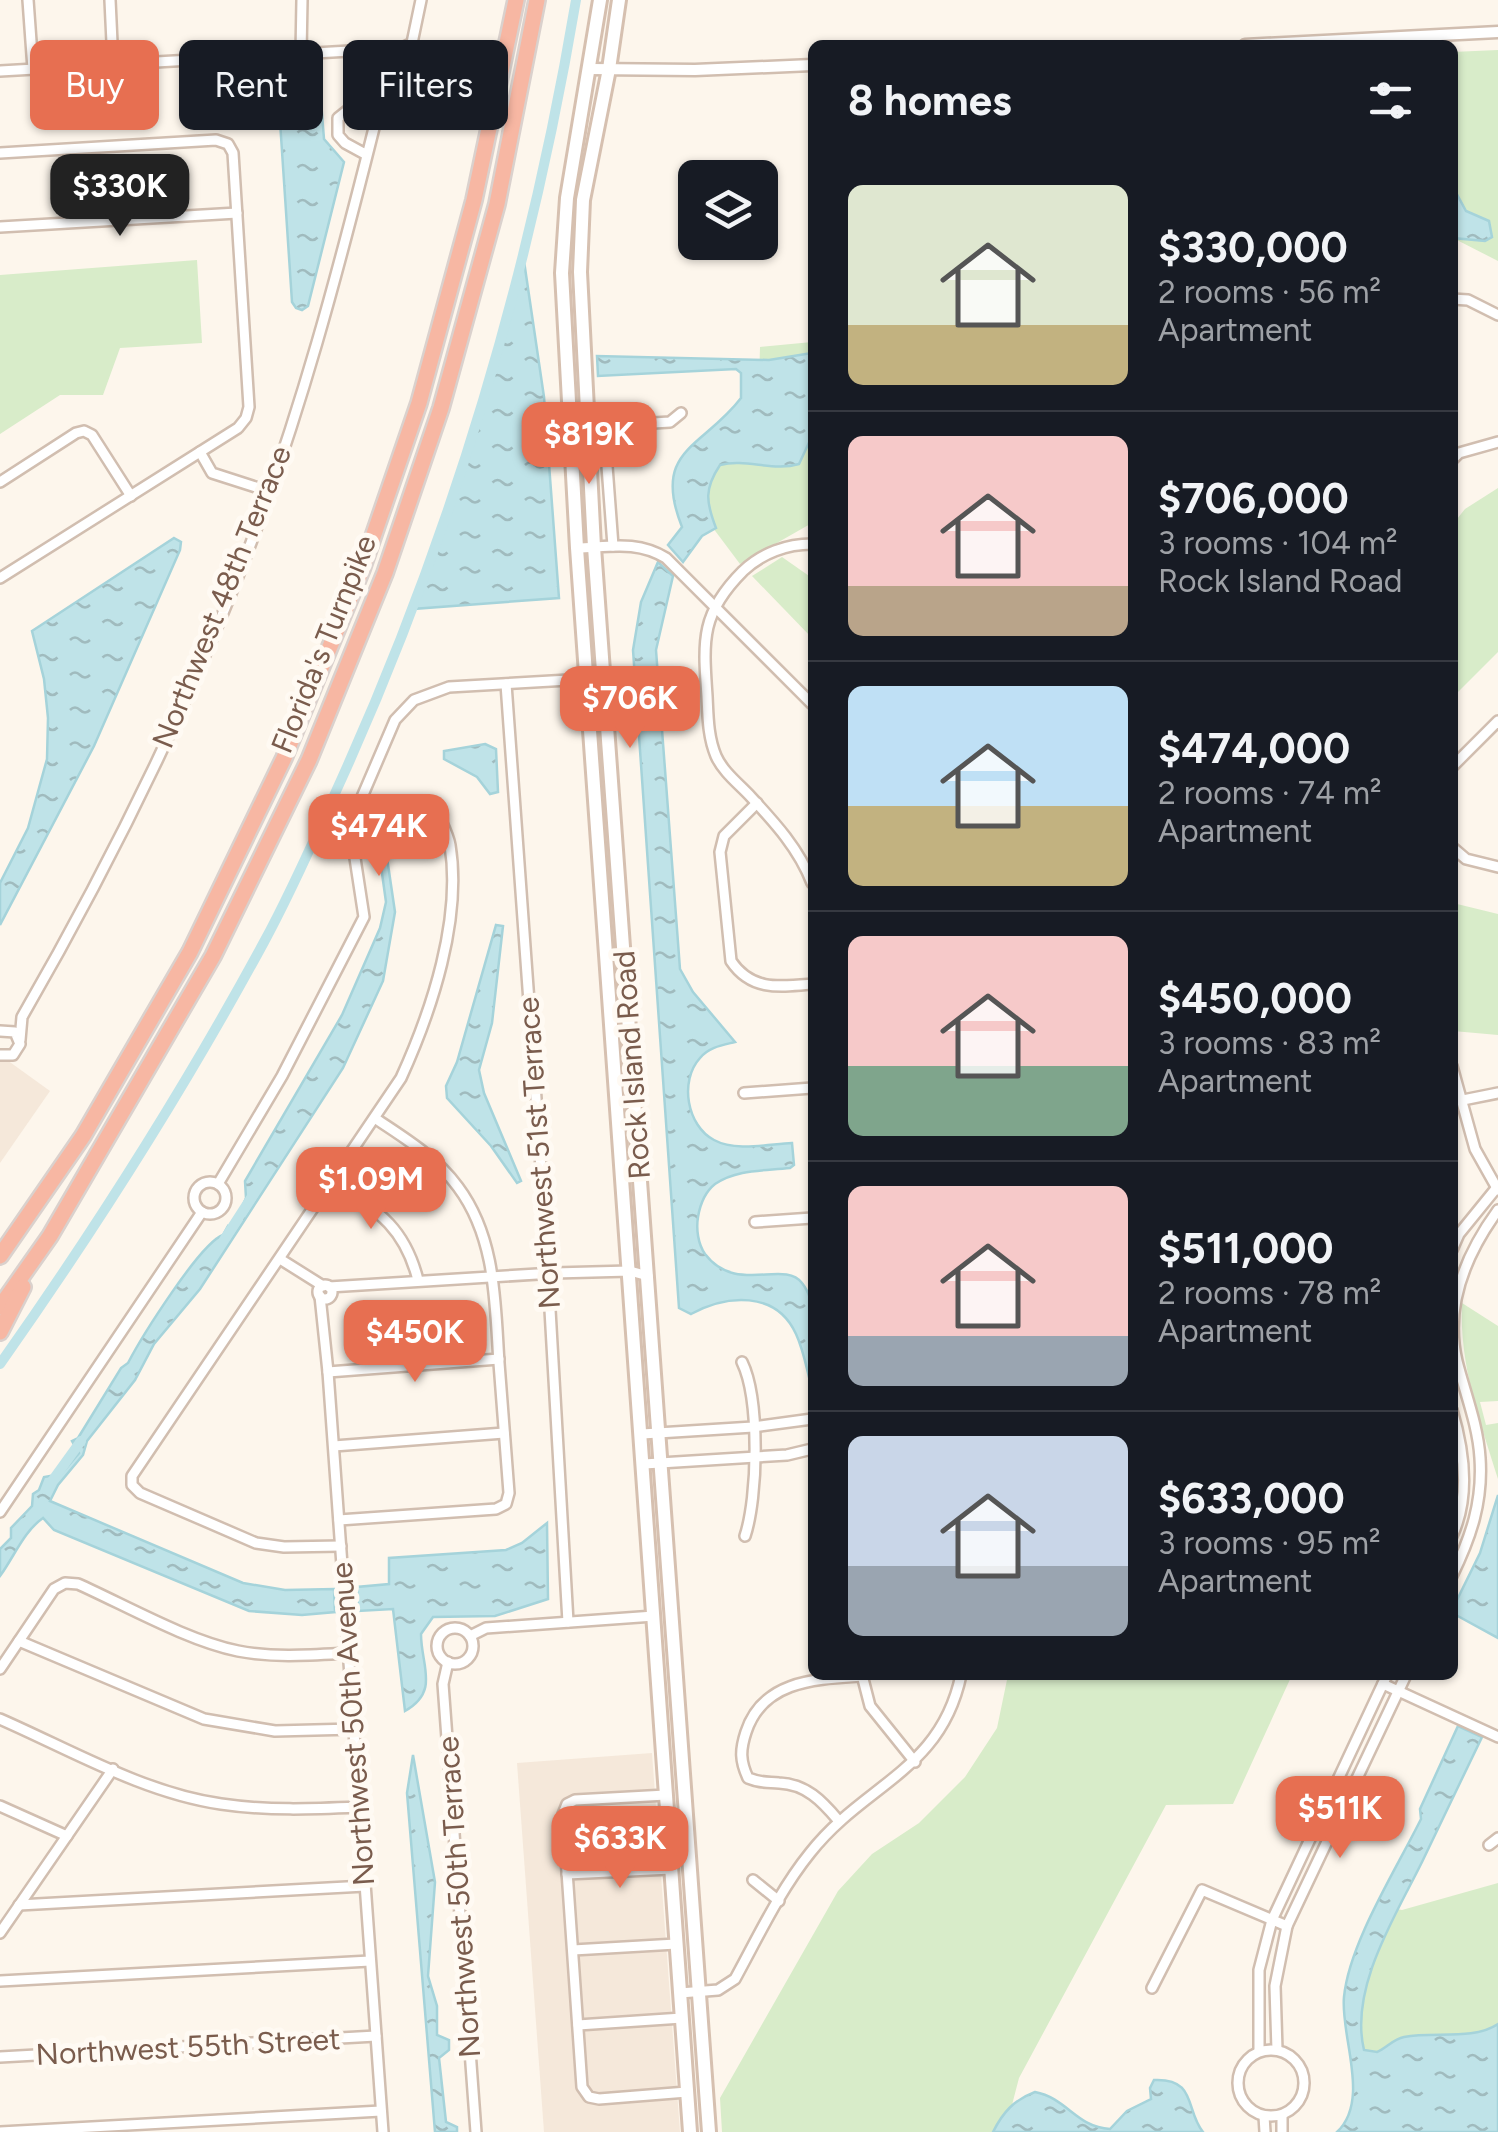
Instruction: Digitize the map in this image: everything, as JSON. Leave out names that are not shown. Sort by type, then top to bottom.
[{"type":"highway","name":"Florida's Turnpike","points":[[0,1256],[84,1136],[190,952],[284,758],[362,569],[419,403],[469,220],[516,0]]},
{"type":"highway","name":"Florida's Turnpike","points":[[0,1306],[50,1236],[213,956],[309,760],[385,572],[440,408],[497,204],[537,0]]},
{"type":"highway","points":[[0,1332],[50,1236]]},
{"type":"main road","name":"Rock Island Road","points":[[600,0],[565,214],[562,273],[576,548],[690,2132]]},
{"type":"main road","name":"Rock Island Road","points":[[620,0],[582,216],[580,272],[594,548],[708,2132]]},
{"type":"main road","points":[[565,214],[582,216]]},
{"type":"street","points":[[28,0],[31,40]]},
{"type":"street","points":[[110,0],[112,40]]},
{"type":"street","points":[[301,40],[302,0]]},
{"type":"street","points":[[323,52],[402,48],[412,43],[421,0]]},
{"type":"street","points":[[1342,40],[1498,32]]},
{"type":"street","points":[[590,69],[808,65]]},
{"type":"street","points":[[0,71],[30,69]]},
{"type":"street","name":"Northwest 48th Terrace","points":[[20,1040],[22,1018],[186,700],[240,571],[337,278],[379,108],[353,106],[338,118],[338,135],[367,155]]},
{"type":"street","points":[[0,152],[216,140],[228,144],[234,153],[249,407],[238,428],[1,575]]},
{"type":"street","points":[[0,227],[237,213]]},
{"type":"street","points":[[1458,299],[1498,315]]},
{"type":"street","points":[[613,546],[604,426],[670,422],[681,413]]},
{"type":"street","points":[[0,482],[84,431],[92,435],[131,496]]},
{"type":"street","points":[[1458,456],[1498,442]]},
{"type":"street","points":[[200,452],[212,474],[268,491]]},
{"type":"street","points":[[576,548],[634,545],[666,558],[808,700]]},
{"type":"street","points":[[808,545],[772,551],[750,565],[714,603],[704,654],[710,737],[718,760],[787,836],[808,875]]},
{"type":"street","points":[[218,1184],[282,1076],[364,917],[352,818],[396,720],[414,700],[436,689],[586,678]]},
{"type":"street","name":"Northwest 51st Terrace","points":[[506,684],[568,1622]]},
{"type":"street","points":[[1458,760],[1498,721]]},
{"type":"street","points":[[756,803],[724,836],[720,852],[730,961],[755,984],[808,984]]},
{"type":"street","points":[[341,1546],[284,1547],[256,1543],[140,1494],[132,1485],[132,1476],[376,1119],[423,1030],[453,909],[450,843],[436,809]]},
{"type":"street","points":[[1458,852],[1466,858],[1498,866]]},
{"type":"street","points":[[1,1030],[22,1018]]},
{"type":"street","points":[[1,1030],[11,1030],[20,1040],[16,1052],[3,1058]]},
{"type":"street","points":[[1458,1085],[1475,1149],[1497,1188],[1458,1236]]},
{"type":"street","points":[[744,1093],[808,1088]]},
{"type":"street","points":[[1463,1100],[1498,1092]]},
{"type":"street","points":[[339,1520],[496,1509],[506,1504],[509,1493],[493,1275],[485,1238],[472,1207],[456,1184],[430,1157],[376,1119]]},
{"type":"street","points":[[332,1180],[396,1228],[411,1254],[418,1280]]},
{"type":"street","points":[[200,1216],[195,1205],[196,1190],[203,1184],[218,1184]]},
{"type":"street","points":[[0,1512],[200,1216],[223,1209],[225,1193],[218,1184]]},
{"type":"street","points":[[1458,1286],[1477,1239],[1498,1210]]},
{"type":"street","points":[[755,1222],[808,1218]]},
{"type":"street","points":[[280,1259],[325,1292],[346,1286],[493,1275],[630,1271],[648,1276]]},
{"type":"street","name":"Northwest 50th Avenue","points":[[325,1292],[382,2132]]},
{"type":"street","points":[[328,1372],[499,1359]]},
{"type":"street","points":[[742,1362],[750,1378],[755,1458],[751,1519],[745,1536]]},
{"type":"street","points":[[1458,1364],[1475,1429],[1480,1482],[1474,1527],[1458,1563]]},
{"type":"street","points":[[642,1434],[808,1421]]},
{"type":"street","points":[[334,1446],[504,1434]]},
{"type":"street","points":[[1458,1434],[1464,1476],[1458,1514]]},
{"type":"street","points":[[644,1464],[755,1458],[808,1450]]},
{"type":"street","points":[[0,1669],[54,1590],[66,1583],[78,1584],[236,1650],[288,1656],[348,1653]]},
{"type":"street","points":[[470,1636],[486,1628],[654,1616]]},
{"type":"street","points":[[460,1629],[470,1636],[472,1650],[467,1659],[448,1662],[437,1648],[444,1632],[460,1629]]},
{"type":"street","points":[[19,1641],[204,1718],[276,1730],[354,1729]]},
{"type":"street","name":"Northwest 50th Terrace","points":[[448,1662],[444,1684],[476,2132]]},
{"type":"street","points":[[810,1680],[786,1687],[758,1710],[748,1725],[741,1764],[748,1778],[762,1784],[798,1786],[820,1799],[838,1820]]},
{"type":"street","points":[[863,1680],[870,1706],[915,1762]]},
{"type":"street","points":[[680,1993],[727,1986],[735,1979],[808,1855],[838,1820],[915,1762],[944,1724],[959,1680]]},
{"type":"street","points":[[1259,2051],[1259,1970],[1272,1920],[1385,1680],[1399,1691],[1498,1737]]},
{"type":"street","points":[[1277,2050],[1275,1986],[1288,1926],[1404,1680]]},
{"type":"street","points":[[0,1719],[173,1794],[275,1810],[360,1807]]},
{"type":"street","points":[[0,1934],[113,1769]]},
{"type":"street","points":[[666,1795],[575,1800],[567,1804],[563,1814],[582,2087],[589,2097],[599,2099],[687,2092]]},
{"type":"street","points":[[0,1806],[66,1836]]},
{"type":"street","points":[[1489,1845],[1498,1838]]},
{"type":"street","points":[[568,1874],[671,1868]]},
{"type":"street","points":[[753,1880],[779,1901]]},
{"type":"street","points":[[19,1905],[365,1886]]},
{"type":"street","points":[[1152,1988],[1202,1890],[1288,1926]]},
{"type":"street","points":[[573,1950],[676,1944]]},
{"type":"street","points":[[0,1982],[370,1961]]},
{"type":"street","points":[[578,2025],[682,2018]]},
{"type":"street","name":"Northwest 55th Street","points":[[0,2057],[376,2036]]},
{"type":"street","points":[[1277,2050],[1296,2060],[1304,2080],[1299,2101],[1282,2114],[1264,2116],[1245,2105],[1237,2085],[1242,2064],[1259,2051],[1277,2050]]},
{"type":"street","points":[[0,2132],[381,2111]]},
{"type":"street","points":[[1282,2114],[1282,2132]]},
{"type":"street","points":[[1264,2116],[1265,2132]]},
{"type":"shaded area","points":[[0,1055],[50,1091],[0,1163]]},
{"type":"shaded area","points":[[652,1753],[680,2132],[544,2132],[517,1763]]},
{"type":"green space","points":[[1498,50],[1498,261],[1458,241],[1458,52]]},
{"type":"green space","points":[[197,260],[202,343],[120,348],[103,395],[60,395],[0,434],[0,275]]},
{"type":"green space","points":[[808,342],[808,525],[740,564],[689,496],[759,384],[760,347]]},
{"type":"green space","points":[[1498,488],[1498,652],[1458,692],[1458,518]]},
{"type":"green space","points":[[782,557],[808,575],[808,634],[752,576]]},
{"type":"green space","points":[[1458,904],[1498,914],[1498,1035],[1458,1031]]},
{"type":"green space","points":[[1462,1303],[1498,1326],[1498,1401],[1480,1402],[1486,1425],[1498,1423],[1498,1479],[1467,1371]]},
{"type":"green space","points":[[1007,1680],[1290,1680],[1233,1804],[1166,1805],[1019,2078],[1005,2132],[722,2132],[720,2098],[838,1891],[872,1854],[919,1823],[965,1777],[997,1728]]},
{"type":"green space","points":[[1498,1883],[1498,2069],[1362,2064],[1352,2019],[1391,1908],[1402,1910]]},
{"type":"water","points":[[323,126],[324,139],[344,162],[308,306],[302,310],[292,302],[281,130],[323,130]]},
{"type":"water","points":[[1458,196],[1466,211],[1489,221],[1492,237],[1485,241],[1458,238]]},
{"type":"water","points":[[524,261],[544,397],[559,598],[412,609],[467,455]]},
{"type":"water","points":[[808,354],[808,445],[799,464],[720,465],[708,496],[716,528],[702,536],[683,562],[668,545],[682,527],[674,501],[677,465],[741,398],[741,373],[736,369],[598,376],[597,356],[769,360]]},
{"type":"water","points":[[174,538],[181,542],[180,550],[94,746],[0,925],[0,883],[28,828],[47,759],[44,679],[32,631]]},
{"type":"water","points":[[658,562],[673,576],[656,650],[680,969],[693,992],[735,1042],[712,1049],[693,1068],[688,1090],[692,1114],[705,1133],[723,1144],[792,1143],[794,1165],[742,1173],[715,1184],[700,1208],[698,1236],[705,1254],[717,1266],[745,1275],[784,1274],[802,1283],[808,1293],[808,1373],[796,1334],[787,1320],[763,1303],[734,1300],[691,1314],[679,1308],[633,650],[641,602]]},
{"type":"water","points":[[485,744],[496,749],[498,792],[490,794],[477,777],[444,759],[444,751]]},
{"type":"water","points":[[386,851],[395,912],[383,981],[343,1068],[200,1289],[154,1344],[135,1380],[87,1441],[83,1455],[50,1501],[243,1583],[285,1590],[334,1589],[335,1612],[302,1615],[249,1611],[54,1530],[43,1518],[25,1537],[0,1576],[0,1549],[11,1538],[11,1528],[32,1506],[33,1494],[44,1477],[61,1474],[79,1453],[72,1441],[78,1438],[172,1293],[200,1255],[228,1226],[234,1229],[247,1209],[243,1205],[245,1181],[342,1015],[380,928],[386,902],[380,859]]},
{"type":"water","points":[[496,925],[503,926],[492,1023],[479,1070],[484,1093],[521,1181],[517,1183],[491,1146],[447,1098],[446,1086],[457,1062]]},
{"type":"water","points":[[1498,1495],[1498,1638],[1458,1616],[1458,1598],[1480,1553]]},
{"type":"water","points":[[547,1523],[548,1599],[495,1616],[433,1617],[421,1634],[425,1686],[416,1703],[405,1711],[393,1609],[358,1611],[357,1587],[389,1584],[389,1558],[506,1550]]},
{"type":"water","points":[[1458,1726],[1482,1737],[1388,1928],[1369,1977],[1361,2026],[1364,2050],[1377,2052],[1404,2037],[1465,2034],[1498,2024],[1498,2132],[1337,2132],[1352,2103],[1352,2067],[1344,2013],[1348,1976],[1364,1930],[1421,1819],[1420,1809]]},
{"type":"water","points":[[413,1755],[435,1882],[428,1976],[437,2006],[437,2035],[449,2040],[449,2050],[439,2058],[446,2122],[457,2127],[457,2132],[435,2132],[407,1793]]},
{"type":"water","points":[[1154,2080],[1177,2084],[1184,2090],[1203,2132],[993,2132],[1010,2108],[1035,2092],[1055,2100],[1088,2123],[1110,2129],[1127,2111],[1151,2099]]},
{"type":"waterway","points":[[0,1364],[138,1157],[234,996],[295,881],[382,684],[453,494],[512,299],[558,100],[576,0]]},
{"type":"waterway","points":[[224,1240],[253,1195]]},
{"type":"waterway","points":[[50,1484],[81,1441]]}]
